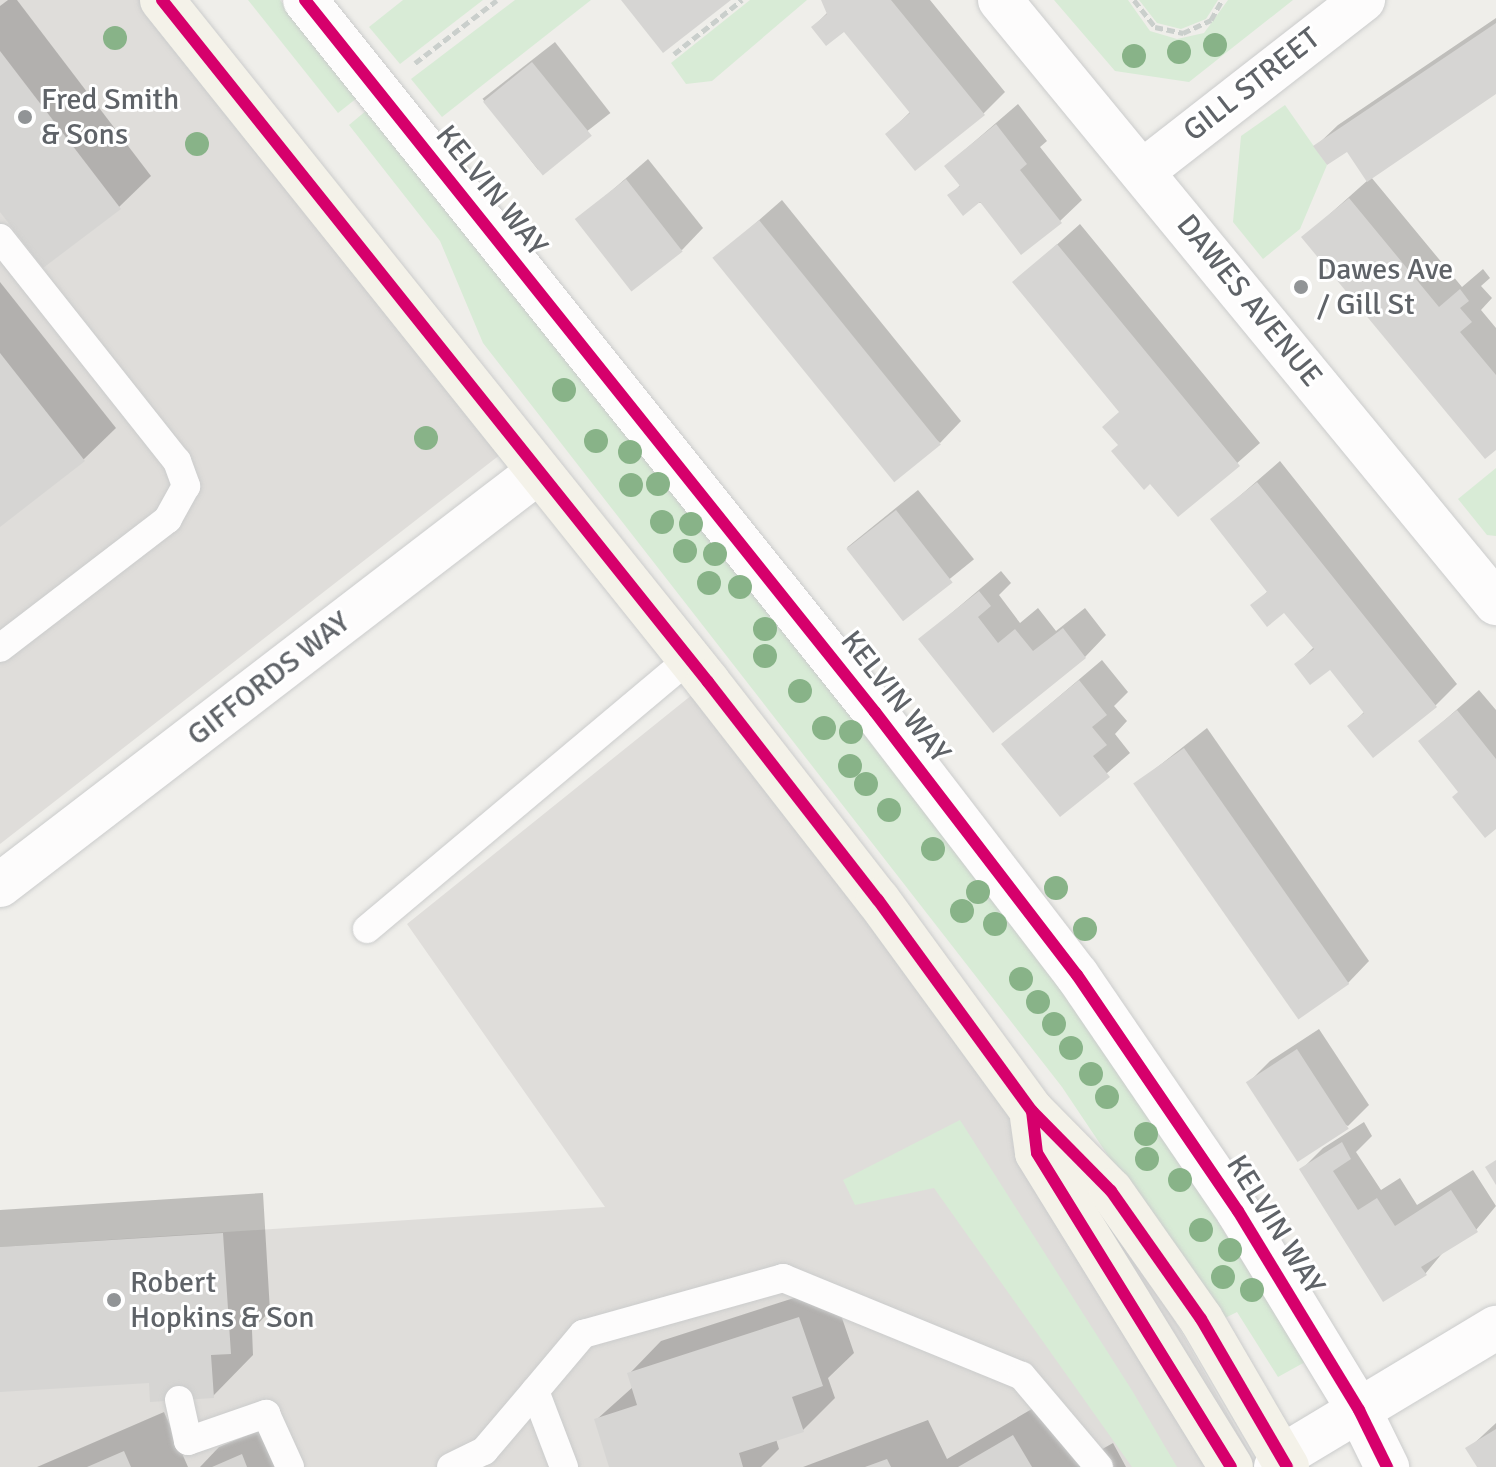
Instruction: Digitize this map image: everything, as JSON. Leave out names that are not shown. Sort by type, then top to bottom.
[{"type":"main road","points":[[162,0],[878,900],[1032,1111],[1111,1191],[1201,1319],[1281,1464]]},
{"type":"main road","points":[[1032,1111],[1037,1153],[1231,1467]]},
{"type":"street","name":"KELVIN WAY","points":[[305,0],[875,712],[1077,975],[1238,1211],[1359,1410],[1387,1467]]},
{"type":"street","name":"DAWES AVENUE","points":[[1000,0],[1496,603]]},
{"type":"street","name":"GILL STREET","points":[[1143,171],[1363,0]]},
{"type":"street","name":"GIFFORDS WAY","points":[[0,885],[538,472]]},
{"type":"street","points":[[1281,1464],[1359,1410],[1496,1328]]},
{"type":"lane","points":[[0,238],[177,461],[186,486],[168,519],[0,648]]},
{"type":"lane","points":[[367,929],[689,659]]},
{"type":"lane","points":[[451,1467],[484,1451],[583,1334],[783,1278],[1022,1376],[1099,1467]]},
{"type":"lane","points":[[535,1391],[564,1467]]},
{"type":"lane","points":[[179,1400],[188,1441],[266,1414],[290,1467]]},
{"type":"path","points":[[412,65],[497,0]]},
{"type":"path","points":[[674,54],[742,0]]},
{"type":"path","points":[[1134,0],[1155,27],[1183,33],[1211,20],[1222,0]]},
{"type":"shaded area","name":"Fred Smith & Sons","points":[[0,0],[162,0],[515,443],[0,844]]},
{"type":"shaded area","name":"Robert Hopkins & Son","points":[[708,682],[1011,1084],[1171,1314],[1258,1467],[0,1467],[0,1247],[605,1207],[407,924]]},
{"type":"green space","points":[[248,0],[280,0],[357,98],[338,113]]},
{"type":"green space","points":[[403,0],[483,0],[400,64],[369,27]]},
{"type":"green space","points":[[515,0],[591,0],[442,117],[411,79]]},
{"type":"green space","points":[[750,0],[807,0],[712,81],[686,84],[671,63]]},
{"type":"green space","points":[[1054,0],[1128,0],[1150,31],[1177,39],[1204,33],[1228,0],[1293,0],[1189,82],[1115,71]]},
{"type":"green space","points":[[1139,0],[1218,0],[1206,19],[1181,29],[1157,23]]},
{"type":"green space","points":[[1285,105],[1327,165],[1300,229],[1263,259],[1233,222],[1241,136]]},
{"type":"green space","points":[[367,110],[1004,909],[1151,1114],[1305,1362],[1278,1377],[1237,1312],[1219,1321],[1062,1087],[483,343],[440,241],[349,125]]},
{"type":"green space","points":[[1496,468],[1496,536],[1487,535],[1458,499]]},
{"type":"green space","points":[[960,1120],[1133,1392],[1177,1467],[1132,1467],[934,1188],[855,1205],[843,1180]]},
{"type":"building","points":[[621,0],[731,0],[663,53]]},
{"type":"building","points":[[821,0],[891,0],[985,115],[915,171],[885,134],[910,113],[844,32],[826,46],[811,27],[827,14]]},
{"type":"building","points":[[1496,23],[1496,94],[1367,182],[1347,152],[1327,165],[1313,146]]},
{"type":"building","name":"Fred Smith & Sons","points":[[0,51],[121,209],[43,268],[0,212]]},
{"type":"building","points":[[532,62],[592,136],[543,175],[483,102]]},
{"type":"building","points":[[996,124],[1027,164],[1020,170],[1062,223],[1021,255],[980,202],[963,216],[947,195],[960,186],[944,166]]},
{"type":"building","points":[[626,179],[683,251],[631,292],[575,219]]},
{"type":"building","points":[[1349,198],[1439,307],[1460,289],[1469,301],[1460,308],[1472,322],[1460,332],[1496,375],[1496,450],[1485,459],[1301,237]]},
{"type":"building","points":[[759,220],[941,445],[894,482],[712,258]]},
{"type":"building","points":[[1057,244],[1240,466],[1178,517],[1150,484],[1144,490],[1111,451],[1118,445],[1102,427],[1119,412],[1012,282]]},
{"type":"building","points":[[0,353],[85,461],[0,527]]},
{"type":"building","points":[[1257,482],[1437,707],[1373,758],[1347,726],[1364,713],[1330,670],[1310,685],[1294,664],[1314,649],[1284,613],[1267,627],[1250,605],[1267,592],[1210,519]]},
{"type":"building","points":[[896,510],[953,582],[903,621],[846,549]]},
{"type":"building","points":[[979,591],[991,606],[978,617],[998,643],[1015,629],[1033,651],[1063,628],[1086,658],[993,733],[918,639]]},
{"type":"building","points":[[1079,680],[1107,715],[1092,727],[1107,745],[1093,756],[1110,777],[1060,817],[1001,744]]},
{"type":"building","points":[[1457,710],[1496,759],[1496,829],[1485,838],[1452,797],[1458,792],[1418,741]]},
{"type":"building","points":[[1184,748],[1349,984],[1298,1019],[1133,784]]},
{"type":"building","points":[[1297,1049],[1349,1129],[1298,1162],[1246,1082]]},
{"type":"building","points":[[1342,1142],[1351,1159],[1333,1171],[1358,1210],[1377,1198],[1395,1226],[1451,1190],[1478,1232],[1421,1267],[1427,1275],[1383,1302],[1299,1169]]},
{"type":"building","points":[[1496,1160],[1496,1185],[1485,1167]]},
{"type":"building","name":"Robert Hopkins & Son","points":[[223,1233],[231,1354],[211,1355],[214,1398],[150,1402],[149,1383],[0,1392],[0,1247]]},
{"type":"building","points":[[799,1317],[823,1386],[792,1397],[804,1432],[739,1453],[743,1467],[609,1467],[594,1419],[637,1405],[627,1373]]},
{"type":"building","points":[[1496,1429],[1496,1467],[1477,1467],[1465,1448]]},
{"type":"building","points":[[1013,1435],[1032,1467],[958,1467]]},
{"type":"building","points":[[124,1451],[131,1467],[87,1467]]},
{"type":"building","points":[[242,1454],[247,1467],[212,1467]]},
{"type":"building","points":[[887,1459],[891,1467],[865,1467]]},
{"type":"cycle path","points":[[162,0],[708,682],[878,900],[1032,1111],[1111,1191],[1201,1319],[1287,1467]]},
{"type":"cycle path","points":[[305,0],[875,712],[1077,975],[1238,1211],[1359,1410],[1387,1467]]},
{"type":"cycle path","points":[[1032,1111],[1037,1153],[1231,1467]]},
{"type":"place","name":"Fred Smith & Sons","points":[[25,117]]},
{"type":"place","name":"Dawes Ave / Gill St","points":[[1301,287]]},
{"type":"place","name":"Robert Hopkins & Son","points":[[114,1300]]}]
